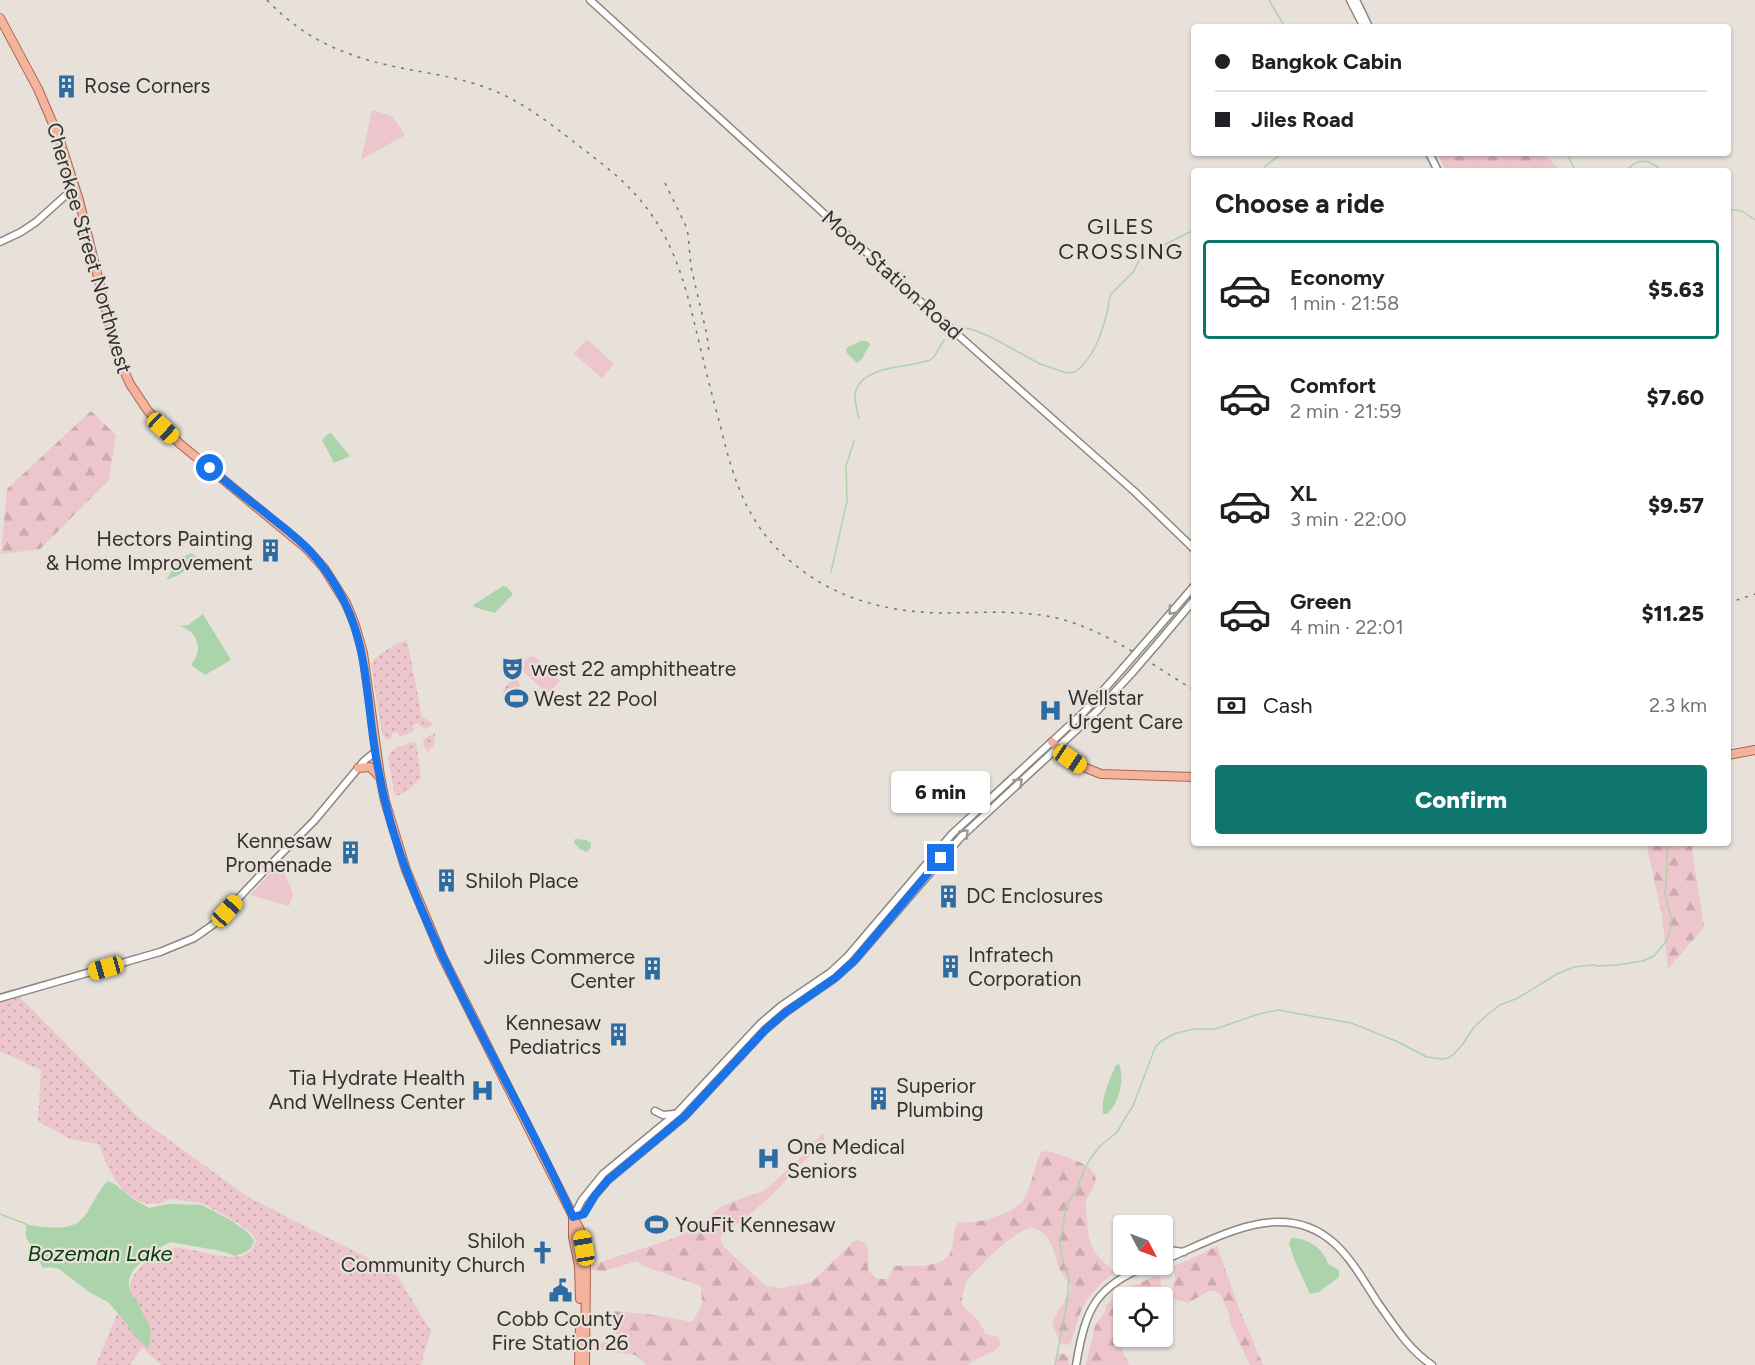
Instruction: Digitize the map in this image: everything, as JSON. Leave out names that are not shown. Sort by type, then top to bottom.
[{"type":"main road","name":"Cherokee Street Northwest","points":[[0,18],[48,109],[75,187],[117,355],[127,378],[148,411],[163,428],[299,541],[320,562],[335,583],[352,618],[362,648],[366,670],[375,752],[380,776],[404,865],[438,948],[580,1230],[586,1267],[585,1365]]},
{"type":"main road","points":[[1055,745],[1063,754],[1081,766],[1101,774],[1191,777]]},
{"type":"main road","points":[[1731,754],[1755,750]]},
{"type":"main road","points":[[358,768],[370,767],[380,776]]},
{"type":"main road","name":"Cherokee Street Northwest","points":[[573,1217],[573,1237],[579,1266],[579,1365]]},
{"type":"street","name":"Moon Station Road","points":[[590,0],[915,297],[1135,492],[1191,546]]},
{"type":"street","points":[[1350,0],[1362,24]]},
{"type":"street","points":[[1356,0],[1368,24]]},
{"type":"street","points":[[0,242],[32,226],[75,187]]},
{"type":"street","points":[[573,1217],[584,1214],[595,1195],[608,1180],[695,1106],[765,1030],[849,966],[952,846],[1055,745],[1191,589]]},
{"type":"street","points":[[573,1217],[595,1183],[677,1113],[760,1024],[848,956],[952,834],[1098,710],[1191,604]]},
{"type":"street","points":[[0,998],[160,952],[204,932],[308,827],[358,768],[375,752]]},
{"type":"street","points":[[656,1111],[667,1116],[677,1113]]},
{"type":"street","points":[[568,1205],[582,1200]]},
{"type":"street","points":[[1173,1256],[1247,1226],[1267,1222],[1283,1221],[1318,1232],[1335,1244],[1404,1340],[1432,1365]]},
{"type":"street","points":[[1173,1251],[1184,1252]]},
{"type":"street","points":[[1076,1365],[1083,1327],[1092,1307],[1110,1286],[1128,1275]]},
{"type":"green space","points":[[372,110],[392,116],[405,135],[361,160]]},
{"type":"green space","points":[[1438,156],[1546,156],[1558,168],[1444,168]]},
{"type":"green space","points":[[587,339],[614,364],[602,378],[574,354]]},
{"type":"green space","points":[[91,411],[116,435],[109,480],[40,549],[1,554],[7,489]]},
{"type":"green space","points":[[407,640],[422,717],[433,725],[425,728],[419,723],[413,725],[412,732],[402,736],[398,732],[392,733],[392,738],[387,740],[382,734],[371,664],[391,647]]},
{"type":"green space","points":[[533,655],[560,681],[547,694],[524,672],[523,662]]},
{"type":"green space","points":[[514,679],[518,680],[520,686],[503,701],[505,688]]},
{"type":"green space","points":[[435,733],[434,745],[427,753],[423,739]]},
{"type":"green space","points":[[416,743],[421,777],[410,788],[396,796],[388,756],[394,749]]},
{"type":"green space","points":[[1647,846],[1691,846],[1704,927],[1668,969],[1662,915]]},
{"type":"green space","points":[[280,863],[293,893],[289,906],[250,895]]},
{"type":"green space","points":[[12,989],[139,1118],[248,1197],[395,1272],[431,1331],[421,1365],[161,1365],[142,1347],[130,1365],[96,1365],[133,1277],[150,1259],[164,1250],[174,1248],[229,1257],[241,1256],[251,1251],[256,1240],[242,1226],[202,1203],[172,1199],[154,1204],[133,1198],[125,1192],[112,1174],[99,1144],[70,1139],[38,1121],[41,1070],[0,1051],[0,993]]},
{"type":"green space","points":[[822,1134],[824,1135],[819,1149],[807,1158],[771,1196],[720,1238],[723,1246],[766,1286],[782,1288],[812,1282],[857,1240],[866,1243],[868,1270],[877,1279],[888,1279],[894,1266],[927,1265],[942,1261],[951,1251],[957,1223],[986,1220],[1010,1211],[1023,1201],[1039,1156],[1042,1152],[1047,1151],[1078,1162],[1093,1172],[1096,1180],[1086,1204],[1089,1238],[1097,1255],[1113,1270],[1113,1274],[1097,1288],[1081,1310],[1071,1342],[1067,1345],[1061,1344],[1052,1323],[1071,1285],[1060,1270],[1052,1245],[1041,1232],[1032,1227],[1014,1236],[988,1258],[966,1282],[962,1297],[964,1307],[978,1320],[986,1334],[998,1337],[1001,1343],[995,1350],[968,1365],[645,1365],[635,1355],[591,1348],[592,1341],[615,1343],[618,1336],[610,1326],[613,1311],[655,1315],[692,1322],[702,1305],[701,1286],[643,1266],[637,1261],[604,1271],[592,1270],[592,1265],[672,1239],[700,1226],[718,1209],[764,1191]]},
{"type":"green space","points":[[1217,1246],[1240,1311],[1263,1365],[1250,1365],[1231,1325],[1221,1295],[1215,1291],[1209,1291],[1188,1303],[1173,1298],[1175,1277],[1173,1266]]},
{"type":"green space","points":[[1158,1275],[1161,1279],[1161,1287],[1130,1287]]},
{"type":"green space","points":[[1113,1300],[1113,1347],[1121,1347],[1129,1365],[1086,1365],[1095,1326],[1106,1310],[1106,1305]]},
{"type":"green space","points":[[1057,1353],[1066,1356],[1069,1365],[1054,1365]]},
{"type":"water","points":[[861,341],[867,341],[870,344],[862,359],[857,363],[846,349]]},
{"type":"water","points":[[331,433],[350,456],[334,463],[322,440]]},
{"type":"water","points":[[192,553],[196,557],[191,565],[180,574],[166,580],[180,558]]},
{"type":"water","points":[[503,586],[513,594],[495,613],[474,607],[473,605]]},
{"type":"water","points":[[203,614],[231,660],[205,675],[191,665],[198,648],[195,637],[180,626],[188,625]]},
{"type":"water","points":[[575,839],[586,840],[591,843],[591,847],[587,852],[580,849],[574,843]]},
{"type":"water","points":[[1119,1064],[1121,1084],[1118,1098],[1111,1110],[1103,1114],[1106,1089],[1116,1065]]},
{"type":"water","name":"Bozeman Lake","points":[[107,1181],[115,1184],[133,1199],[149,1208],[168,1204],[202,1205],[232,1221],[254,1240],[250,1249],[235,1256],[221,1251],[170,1242],[150,1253],[133,1270],[129,1280],[129,1291],[137,1301],[150,1328],[148,1349],[108,1302],[89,1292],[59,1269],[43,1268],[26,1237],[26,1224],[60,1228],[78,1222]]},
{"type":"water","points":[[1291,1238],[1309,1242],[1319,1249],[1328,1264],[1339,1270],[1339,1277],[1319,1292],[1310,1294],[1294,1259],[1289,1243]]},
{"type":"waterway","points":[[1269,0],[1283,24]]},
{"type":"waterway","points":[[1264,168],[1279,156]]},
{"type":"waterway","points":[[1569,156],[1574,168]]},
{"type":"waterway","points":[[1629,168],[1643,161],[1658,168]]},
{"type":"waterway","points":[[1731,209],[1742,211],[1755,220]]},
{"type":"waterway","points":[[1162,246],[1191,232]]},
{"type":"waterway","points":[[964,328],[991,337],[1040,364],[1067,373],[1075,372],[1096,346],[1111,294],[1134,271],[1144,255]]},
{"type":"waterway","points":[[859,418],[855,397],[861,382],[878,372],[930,360],[944,340]]},
{"type":"waterway","points":[[831,572],[847,501],[846,466],[854,441]]},
{"type":"waterway","points":[[1055,1365],[1067,1303],[1069,1278],[1060,1244],[1066,1206],[1078,1187],[1090,1159],[1100,1146],[1117,1132],[1133,1106],[1155,1048],[1160,1042],[1174,1034],[1193,1029],[1215,1029],[1278,1010],[1351,1023],[1396,1041],[1427,1057],[1448,1058],[1487,1015],[1500,1005],[1518,998],[1557,974],[1574,967],[1616,965],[1643,961],[1654,956],[1665,943],[1671,929],[1671,917],[1665,895],[1667,846]]},
{"type":"waterway","points":[[0,1214],[26,1224]]},
{"type":"railway","points":[[267,0],[298,27],[330,46],[386,65],[447,77],[500,93],[537,114],[610,170],[629,188],[648,210],[669,244],[683,280],[711,392],[739,489],[748,508],[772,543],[807,574],[853,598],[887,607],[939,613],[1020,613],[1067,621],[1124,646],[1191,688]]},
{"type":"railway","points":[[665,183],[688,234],[691,267],[709,353]]},
{"type":"railway","points":[[1731,602],[1755,594]]},
{"type":"place","name":"Rose Corners","points":[[66,86]]},
{"type":"place","name":"Hectors Painting & Home Improvement","points":[[271,551]]},
{"type":"place","name":"west 22 amphitheatre","points":[[513,669]]},
{"type":"place","name":"West 22 Pool","points":[[516,699]]},
{"type":"place","name":"Wellstar Urgent Care","points":[[1050,710]]},
{"type":"place","name":"Kennesaw Promenade","points":[[350,853]]},
{"type":"place","name":"Shiloh Place","points":[[447,881]]},
{"type":"place","name":"DC Enclosures","points":[[948,896]]},
{"type":"place","name":"Infratech Corporation","points":[[950,967]]},
{"type":"place","name":"Jiles Commerce Center","points":[[653,969]]},
{"type":"place","name":"Kennesaw Pediatrics","points":[[619,1035]]},
{"type":"place","name":"Tia Hydrate Health And Wellness Center","points":[[483,1090]]},
{"type":"place","name":"Superior Plumbing","points":[[878,1098]]},
{"type":"place","name":"One Medical Seniors","points":[[769,1159]]},
{"type":"place","name":"YouFit Kennesaw","points":[[657,1225]]},
{"type":"place","name":"Shiloh Community Church","points":[[543,1253]]},
{"type":"place","name":"Cobb County Fire Station 26","points":[[560,1291]]},
{"type":"district","name":"GILES CROSSING","points":[[1121,238]]},
{"type":"route","points":[[210,468],[294,536],[320,562],[335,583],[345,603],[355,625],[363,653],[375,752],[385,801],[406,870],[442,956],[573,1217],[584,1214],[595,1195],[613,1174],[645,1150],[695,1106],[765,1030],[854,961],[941,858]]}]
